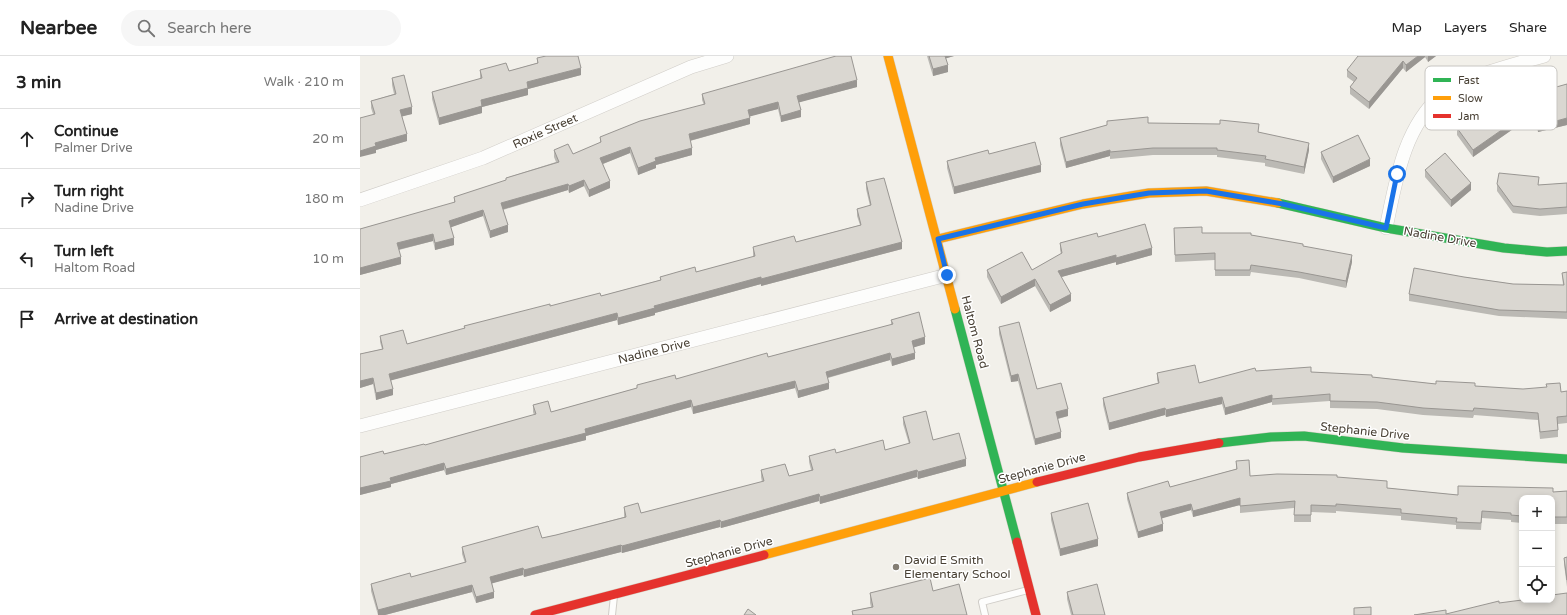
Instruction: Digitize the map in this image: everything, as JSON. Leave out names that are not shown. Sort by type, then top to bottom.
[{"type":"street","name":"Roxie Street","points":[[360,200],[483,158],[691,67],[727,56]]},
{"type":"street","name":"Haltom Road","points":[[888,56],[938,239],[1036,615]]},
{"type":"street","points":[[1512,66],[1544,56]]},
{"type":"street","points":[[1386,228],[1397,174],[1409,140],[1425,113]]},
{"type":"street","name":"Nadine Drive","points":[[938,239],[1083,204],[1149,193],[1206,191],[1283,204],[1386,228],[1504,248],[1547,252],[1567,251]]},
{"type":"street","name":"Nadine Drive","points":[[360,426],[947,275]]},
{"type":"street","name":"Stephanie Drive","points":[[535,615],[1086,468],[1173,449],[1273,437],[1341,439],[1402,448],[1567,458]]},
{"type":"lane","points":[[985,615],[982,602],[1029,589]]},
{"type":"lane","points":[[612,615],[614,595]]},
{"type":"building","points":[[546,56],[578,56],[581,68],[527,82],[528,88],[481,100],[482,106],[439,118],[432,92],[482,78],[480,70],[506,63],[509,71],[538,63],[537,58]]},
{"type":"building","points":[[836,56],[851,56],[857,80],[797,96],[801,110],[781,116],[778,102],[748,110],[750,118],[689,134],[692,148],[655,158],[656,161],[638,168],[630,147],[600,158],[610,181],[589,190],[584,180],[569,186],[568,184],[501,203],[508,225],[490,231],[483,210],[449,221],[454,238],[435,243],[433,234],[397,243],[401,257],[360,268],[360,229],[455,202],[454,197],[506,180],[506,178],[559,162],[554,150],[568,144],[573,154],[601,142],[600,137],[640,121],[705,104],[702,94]]},
{"type":"building","points":[[929,56],[945,56],[948,65],[933,69]]},
{"type":"building","points":[[1358,56],[1418,56],[1406,65],[1403,61],[1369,102],[1350,87],[1357,78],[1347,70]]},
{"type":"building","points":[[404,75],[412,107],[400,110],[407,134],[375,143],[376,146],[360,151],[360,118],[375,114],[371,101],[396,94],[392,78]]},
{"type":"building","points":[[1567,84],[1567,118],[1557,121],[1557,87]]},
{"type":"building","points":[[1148,117],[1148,123],[1220,124],[1220,120],[1259,124],[1258,132],[1309,143],[1304,167],[1265,159],[1266,156],[1217,150],[1217,148],[1153,148],[1110,152],[1110,150],[1066,162],[1060,138],[1107,125],[1107,121]]},
{"type":"building","points":[[1458,130],[1502,130],[1473,150]]},
{"type":"building","points":[[1358,135],[1370,159],[1333,177],[1321,152]]},
{"type":"building","points":[[1035,142],[1041,165],[954,187],[947,161],[988,150],[989,154]]},
{"type":"building","points":[[1445,153],[1471,183],[1451,200],[1425,170]]},
{"type":"building","points":[[1499,173],[1539,177],[1538,185],[1567,183],[1567,207],[1540,209],[1513,206],[1497,184]]},
{"type":"building","points":[[884,178],[902,242],[761,279],[761,277],[654,306],[655,308],[618,318],[617,313],[389,374],[393,389],[376,393],[373,378],[360,381],[360,354],[383,349],[380,336],[403,330],[407,344],[465,328],[464,326],[550,304],[550,306],[600,293],[601,296],[661,280],[660,277],[695,267],[696,272],[755,256],[753,247],[794,236],[796,242],[861,225],[857,209],[871,205],[866,182]]},
{"type":"building","points":[[1145,224],[1152,248],[1116,258],[1116,255],[1058,271],[1071,294],[1050,305],[1035,279],[1001,297],[987,270],[1022,252],[1032,270],[1062,253],[1060,243],[1097,233],[1098,237]]},
{"type":"building","points":[[1202,227],[1202,233],[1251,233],[1251,235],[1303,244],[1303,246],[1352,255],[1346,281],[1251,265],[1250,270],[1215,270],[1215,253],[1175,255],[1174,228]]},
{"type":"building","points":[[1414,268],[1513,284],[1564,285],[1562,273],[1567,272],[1567,312],[1499,310],[1409,294]]},
{"type":"building","points":[[919,312],[925,337],[912,341],[915,353],[892,359],[890,353],[826,372],[829,383],[798,391],[795,381],[693,407],[691,400],[585,429],[586,433],[446,469],[444,463],[390,478],[391,481],[360,488],[360,457],[383,451],[384,454],[425,445],[536,414],[533,405],[548,401],[551,412],[637,388],[637,385],[675,375],[676,379],[767,353],[768,357],[893,324],[891,320]]},
{"type":"building","points":[[1019,322],[1037,389],[1061,383],[1068,409],[1056,412],[1061,432],[1035,439],[1018,374],[1011,376],[999,327]]},
{"type":"building","points":[[1195,365],[1199,383],[1255,368],[1256,371],[1311,367],[1311,372],[1372,375],[1372,377],[1436,384],[1436,381],[1475,383],[1475,386],[1523,389],[1547,387],[1546,384],[1560,383],[1561,392],[1567,391],[1567,416],[1557,417],[1558,430],[1540,432],[1538,413],[1474,408],[1473,411],[1423,408],[1377,402],[1330,401],[1330,394],[1272,399],[1272,395],[1225,408],[1222,397],[1166,410],[1165,408],[1109,423],[1103,398],[1159,383],[1157,373]]},
{"type":"building","points":[[926,411],[933,440],[959,433],[966,459],[918,472],[917,470],[820,497],[819,494],[721,522],[720,520],[622,546],[621,545],[524,570],[523,568],[490,577],[494,592],[476,597],[472,585],[378,610],[371,584],[410,573],[411,577],[466,562],[462,547],[538,526],[542,538],[556,535],[626,517],[624,507],[638,503],[641,513],[764,481],[761,470],[785,464],[789,476],[813,470],[809,456],[835,449],[836,453],[883,440],[885,450],[910,443],[903,417]]},
{"type":"building","points":[[1249,460],[1250,476],[1277,474],[1337,475],[1337,477],[1387,481],[1387,488],[1458,495],[1458,486],[1553,488],[1553,492],[1567,491],[1567,517],[1555,517],[1555,495],[1519,495],[1519,516],[1511,515],[1511,513],[1482,511],[1481,523],[1456,522],[1457,518],[1401,513],[1401,509],[1336,504],[1336,506],[1311,505],[1311,515],[1294,515],[1295,501],[1240,506],[1240,498],[1193,511],[1191,504],[1160,512],[1163,524],[1138,532],[1127,493],[1168,481],[1170,487],[1237,469],[1236,461]]},
{"type":"building","points":[[1088,503],[1098,539],[1060,549],[1051,513]]},
{"type":"building","points":[[1567,557],[1567,580],[1564,558]]},
{"type":"building","points":[[930,578],[933,591],[959,584],[967,615],[853,615],[852,611],[873,607],[870,593]]},
{"type":"building","points":[[1097,584],[1105,615],[1073,615],[1067,592]]},
{"type":"building","points":[[1567,593],[1567,615],[1414,615],[1446,610],[1446,614],[1499,601],[1499,603],[1519,600],[1519,603],[1555,603],[1555,595]]},
{"type":"building","points":[[1371,607],[1371,615],[1354,615],[1354,608]]},
{"type":"building","points":[[748,609],[756,615],[744,615]]},
{"type":"traffic: fast","points":[[1278,203],[1386,228],[1504,248],[1547,252],[1567,251]]},
{"type":"traffic: fast","points":[[955,309],[1017,542]]},
{"type":"traffic: fast","points":[[1219,443],[1271,437],[1304,436],[1403,448],[1567,459]]},
{"type":"traffic: slow","points":[[888,56],[955,309]]},
{"type":"traffic: slow","points":[[938,239],[1083,204],[1149,193],[1206,191],[1278,203]]},
{"type":"traffic: slow","points":[[764,555],[1037,482]]},
{"type":"traffic: jam","points":[[1037,482],[1139,457],[1219,443]]},
{"type":"traffic: jam","points":[[1017,542],[1036,615]]},
{"type":"traffic: jam","points":[[535,615],[764,555]]},
{"type":"place","name":"David E Smith Elementary School","points":[[896,567]]},
{"type":"route","points":[[947,275],[938,239],[1083,204],[1149,193],[1206,191],[1283,204],[1386,228],[1397,174]]}]
